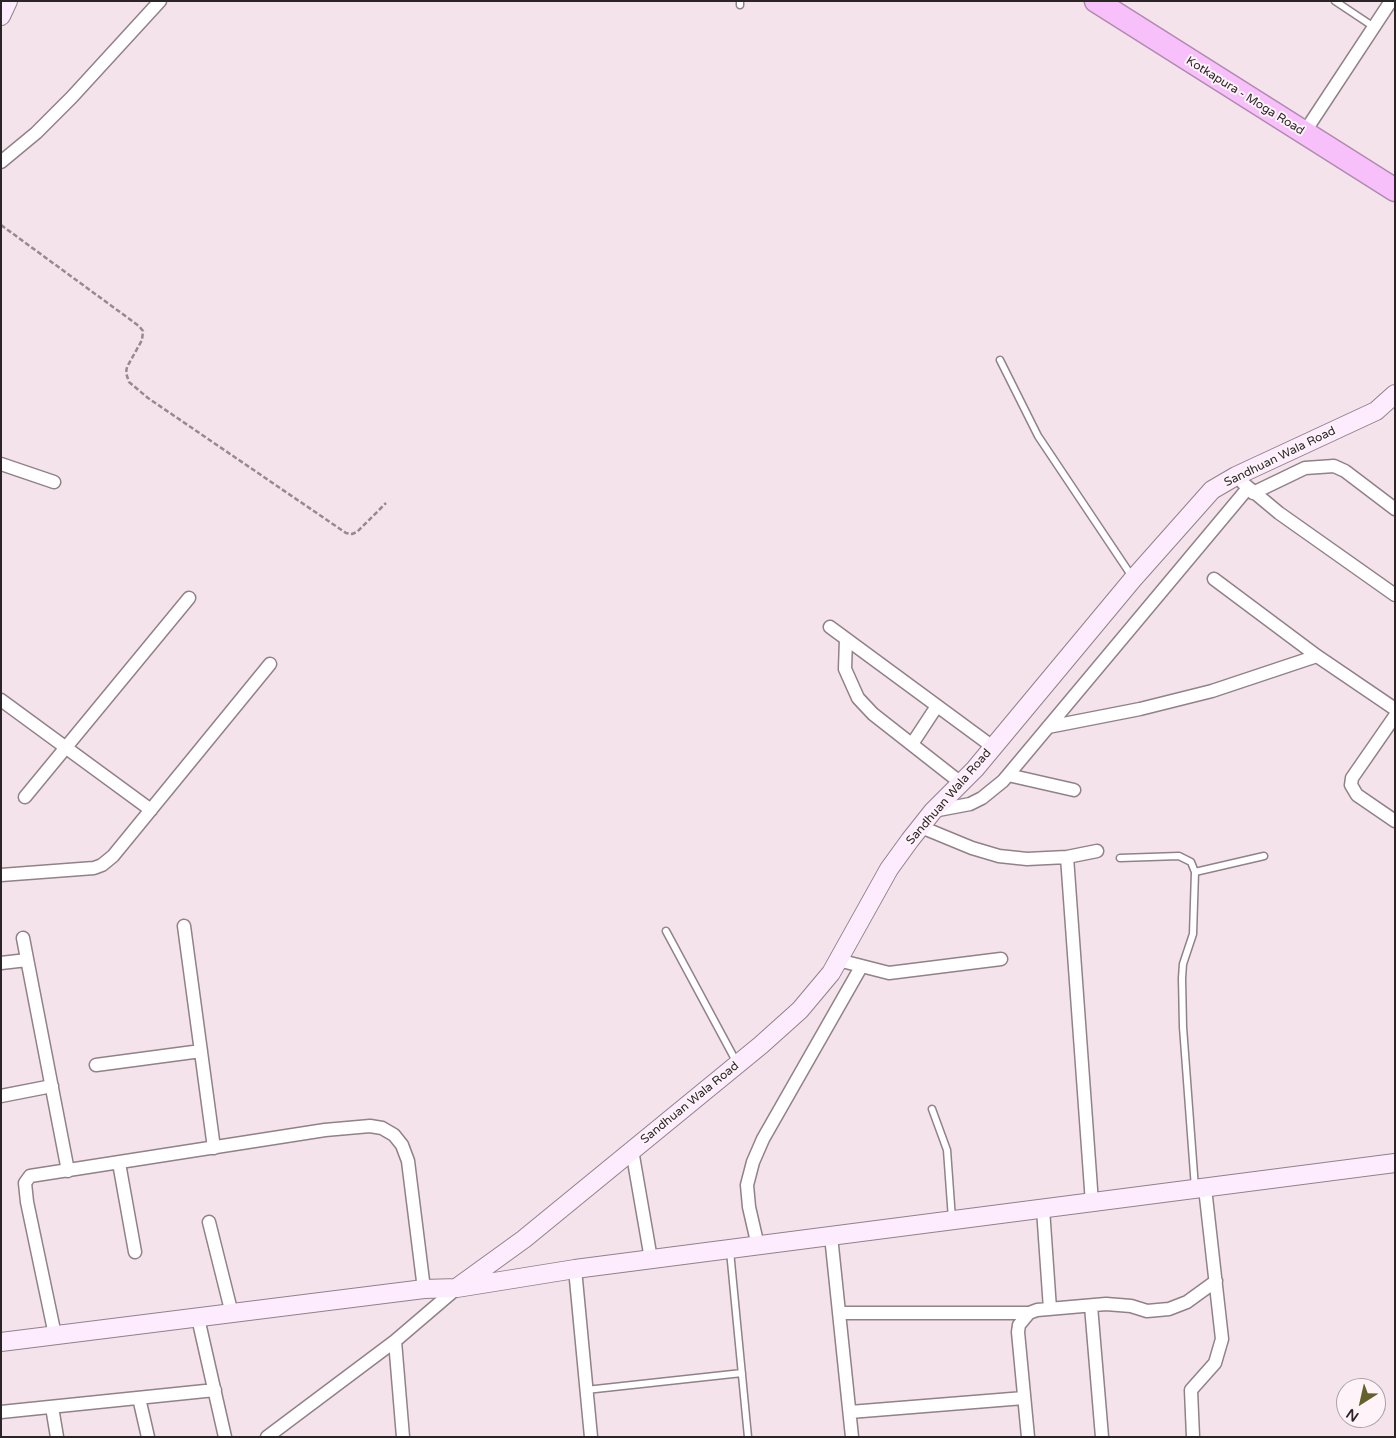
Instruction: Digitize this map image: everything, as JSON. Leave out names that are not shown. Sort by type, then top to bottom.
[{"type":"highway","name":"Kotkapura - Moga Road","points":[[1096,1],[1395,190]]},
{"type":"street","points":[[1,16],[8,1]]},
{"type":"street","points":[[1,162],[36,133],[72,97],[160,1]]},
{"type":"street","points":[[1304,133],[1391,1]]},
{"type":"street","name":"Sandhuan Wala Road","points":[[457,1288],[524,1239],[738,1064],[800,1010],[831,973],[889,869],[921,826],[993,747],[1133,579],[1212,490],[1245,486],[1376,411],[1395,394]]},
{"type":"street","points":[[1,464],[54,482]]},
{"type":"street","points":[[933,811],[970,804],[993,790],[1008,775],[1245,486],[1305,468],[1334,466],[1345,471],[1395,509]]},
{"type":"street","points":[[1245,486],[1395,595]]},
{"type":"street","points":[[1214,579],[1317,656],[1395,709]]},
{"type":"street","points":[[25,797],[188,598]]},
{"type":"street","points":[[830,627],[993,747]]},
{"type":"street","points":[[846,639],[845,669],[858,698],[873,714],[961,783]]},
{"type":"street","points":[[1048,727],[1140,709],[1212,690],[1317,656]]},
{"type":"street","points":[[1,875],[102,865],[113,856],[270,664]]},
{"type":"street","points":[[1,700],[67,746],[151,810]]},
{"type":"street","points":[[912,744],[937,706]]},
{"type":"street","points":[[1395,716],[1352,778],[1351,785],[1357,795],[1395,821]]},
{"type":"street","points":[[1008,775],[1074,790]]},
{"type":"street","points":[[921,826],[972,848],[999,856],[1027,859],[1067,857],[1097,851]]},
{"type":"street","points":[[1067,857],[1092,1203]]},
{"type":"street","points":[[184,926],[214,1148]]},
{"type":"street","points":[[23,938],[68,1171]]},
{"type":"street","points":[[838,960],[889,973],[904,973],[1001,959]]},
{"type":"street","points":[[1,963],[28,960]]},
{"type":"street","points":[[758,1246],[748,1200],[747,1185],[753,1162],[763,1139],[861,967]]},
{"type":"street","points":[[96,1065],[201,1051]]},
{"type":"street","points":[[1,1096],[52,1086]]},
{"type":"street","points":[[55,1336],[27,1202],[25,1183],[28,1177],[34,1174],[68,1171],[325,1130],[370,1126],[382,1128],[394,1135],[402,1145],[408,1161],[424,1289]]},
{"type":"street","points":[[632,1150],[651,1260]]},
{"type":"street","points":[[119,1163],[135,1252]]},
{"type":"street","points":[[1,1342],[424,1289],[457,1288],[575,1269],[1395,1163]]},
{"type":"street","points":[[1193,1437],[1191,1390],[1215,1363],[1222,1339],[1216,1282],[1200,1189]]},
{"type":"street","points":[[1043,1209],[1050,1309]]},
{"type":"street","points":[[209,1222],[232,1314]]},
{"type":"street","points":[[831,1236],[852,1437]]},
{"type":"street","points":[[575,1269],[591,1437]]},
{"type":"street","points":[[839,1313],[1028,1313],[1037,1310],[1119,1304],[1147,1311],[1169,1309],[1187,1302],[1216,1282]]},
{"type":"street","points":[[267,1437],[395,1341],[457,1288]]},
{"type":"street","points":[[1091,1306],[1102,1437]]},
{"type":"street","points":[[1028,1313],[1019,1325],[1018,1332],[1028,1437]]},
{"type":"street","points":[[198,1318],[225,1437]]},
{"type":"street","points":[[395,1341],[403,1437]]},
{"type":"street","points":[[1,1412],[215,1390]]},
{"type":"street","points":[[139,1398],[148,1437]]},
{"type":"street","points":[[850,1412],[1024,1398]]},
{"type":"street","points":[[52,1407],[57,1437]]},
{"type":"lane","points":[[1335,1],[1374,27]]},
{"type":"lane","points":[[1000,360],[1038,436],[1133,579]]},
{"type":"lane","points":[[1120,858],[1179,856],[1190,862],[1195,872],[1193,934],[1183,964],[1182,978],[1183,1028],[1200,1189]]},
{"type":"lane","points":[[1195,872],[1264,856]]},
{"type":"lane","points":[[666,931],[738,1064]]},
{"type":"lane","points":[[932,1109],[947,1150],[952,1221]]},
{"type":"lane","points":[[730,1249],[748,1437]]},
{"type":"lane","points":[[586,1390],[742,1373]]},
{"type":"path","points":[[1,225],[139,326],[143,335],[127,367],[127,378],[135,389],[346,533],[352,534],[357,532],[386,503]]}]
